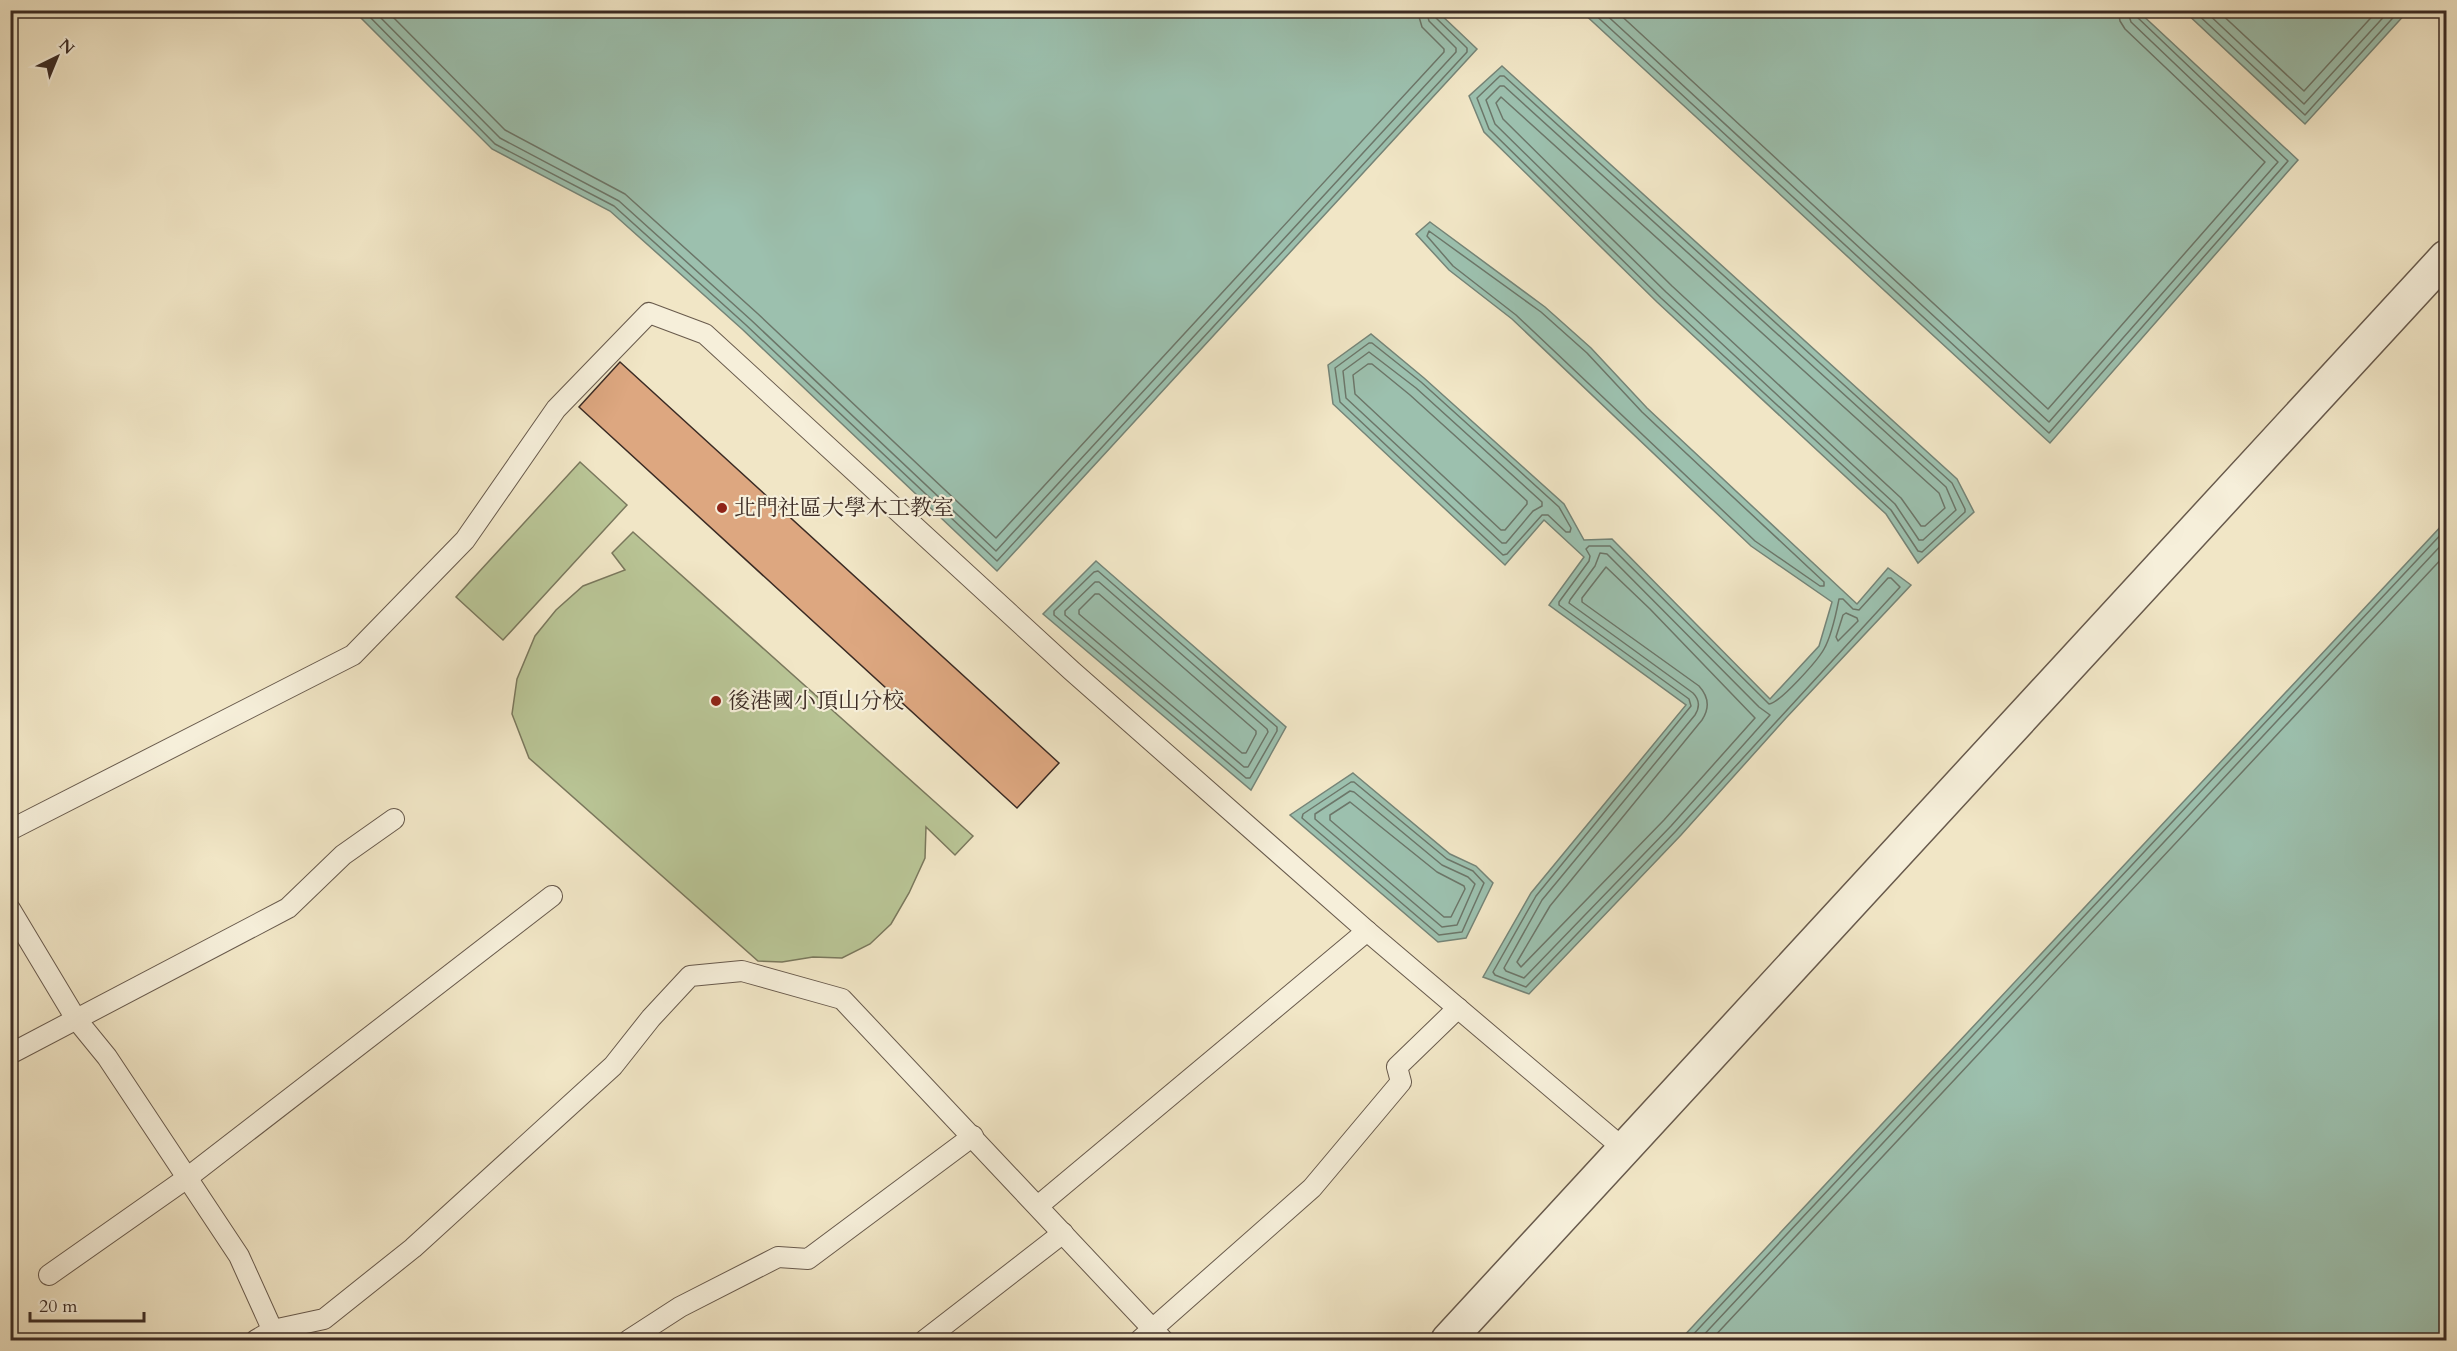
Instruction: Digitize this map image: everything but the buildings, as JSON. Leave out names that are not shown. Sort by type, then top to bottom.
[{"type":"street","points":[[1449,1341],[2446,257]]},
{"type":"lane","points":[[10,830],[353,655],[465,540],[556,409],[649,314],[705,334],[1072,672],[1367,932],[1624,1149]]},
{"type":"lane","points":[[10,1054],[288,908],[342,855],[394,819]]},
{"type":"lane","points":[[49,1275],[187,1178],[552,896]]},
{"type":"lane","points":[[10,909],[76,1019],[106,1057],[239,1256],[275,1335]]},
{"type":"lane","points":[[1038,1206],[1367,932]]},
{"type":"lane","points":[[256,1341],[324,1318],[413,1248],[613,1066],[651,1018],[690,976],[742,970],[842,999],[1063,1233],[1151,1337],[1312,1188],[1401,1082],[1397,1067],[1458,1008]]},
{"type":"lane","points":[[629,1341],[680,1307],[778,1257],[808,1259],[973,1136]]},
{"type":"lane","points":[[925,1341],[1063,1233]]},
{"type":"shaded area","points":[[580,462],[627,505],[503,640],[456,597]]},
{"type":"shaded area","points":[[633,532],[973,836],[955,855],[926,827],[925,858],[909,893],[891,924],[870,944],[842,958],[813,957],[782,962],[758,961],[529,758],[512,714],[517,679],[535,636],[556,610],[583,586],[625,570],[612,553]]},
{"type":"water","points":[[354,11],[1437,11],[1477,49],[997,571],[742,329],[610,211],[492,149]]},
{"type":"water","points":[[1581,11],[2138,11],[2298,160],[2050,443]]},
{"type":"water","points":[[2184,11],[2408,11],[2305,124]]},
{"type":"water","points":[[1502,66],[1957,479],[1974,512],[1918,563],[1886,514],[1657,302],[1484,132],[1469,96]]},
{"type":"water","points":[[1430,222],[1545,307],[1591,348],[1647,408],[1857,604],[1888,568],[1911,585],[1786,718],[1681,835],[1529,994],[1483,977],[1531,893],[1686,705],[1549,605],[1584,557],[1544,520],[1505,565],[1333,404],[1328,365],[1371,334],[1424,378],[1564,504],[1584,540],[1612,539],[1770,699],[1819,646],[1832,602],[1751,546],[1512,319],[1449,270],[1416,234]]},
{"type":"water","points":[[2446,521],[2446,1340],[1680,1340]]},
{"type":"water","points":[[1096,561],[1286,727],[1251,790],[1043,614]]},
{"type":"water","points":[[1353,773],[1450,854],[1476,866],[1493,883],[1466,938],[1438,942],[1290,815]]},
{"type":"place","name":"北門社區大學木工教室","points":[[722,508]]},
{"type":"place","name":"後港國小頂山分校","points":[[716,701]]}]
